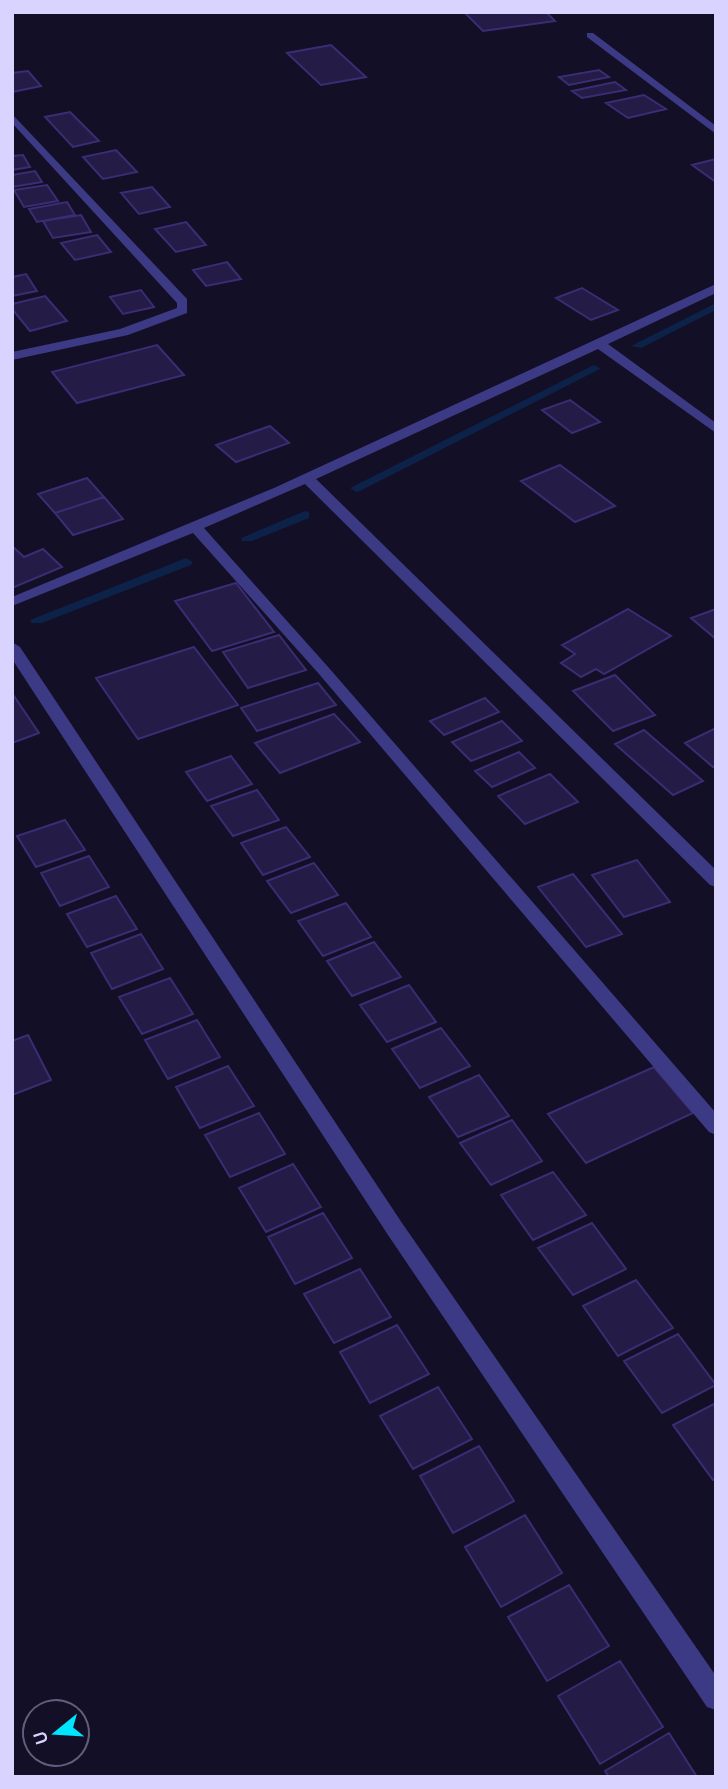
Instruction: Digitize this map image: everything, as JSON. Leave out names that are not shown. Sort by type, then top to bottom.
[{"type":"street","points":[[590,35],[716,131]]},
{"type":"street","points":[[12,117],[183,302],[183,310],[131,328],[12,356]]},
{"type":"street","points":[[12,602],[196,528],[442,419],[716,288]]},
{"type":"street","points":[[599,344],[716,429]]},
{"type":"street","points":[[306,477],[716,881]]},
{"type":"street","points":[[196,528],[324,671],[716,1127]]},
{"type":"street","points":[[12,647],[395,1229],[716,1698]]},
{"type":"building","points":[[464,12],[546,12],[555,21],[483,31]]},
{"type":"building","points":[[331,45],[366,77],[321,85],[287,53]]},
{"type":"building","points":[[599,70],[609,77],[569,85],[559,77]]},
{"type":"building","points":[[28,71],[41,86],[12,92],[12,73]]},
{"type":"building","points":[[615,82],[626,90],[582,98],[572,91]]},
{"type":"building","points":[[644,95],[666,109],[628,118],[606,103]]},
{"type":"building","points":[[70,112],[99,141],[73,147],[45,117]]},
{"type":"building","points":[[116,150],[137,172],[103,179],[83,157]]},
{"type":"building","points":[[23,155],[30,167],[12,170],[12,156]]},
{"type":"building","points":[[716,159],[716,182],[692,165]]},
{"type":"building","points":[[35,171],[42,182],[12,187],[12,175]]},
{"type":"building","points":[[47,185],[58,201],[24,207],[14,190]]},
{"type":"building","points":[[152,187],[170,207],[139,214],[121,193]]},
{"type":"building","points":[[67,202],[75,215],[37,222],[29,209]]},
{"type":"building","points":[[81,215],[91,232],[53,238],[43,221]]},
{"type":"building","points":[[186,222],[206,245],[176,252],[155,229]]},
{"type":"building","points":[[97,235],[111,252],[75,260],[61,243]]},
{"type":"building","points":[[227,262],[241,279],[206,286],[193,270]]},
{"type":"building","points":[[26,274],[37,291],[12,296],[12,277]]},
{"type":"building","points":[[582,288],[618,310],[591,320],[556,298]]},
{"type":"building","points":[[141,290],[154,307],[123,314],[110,297]]},
{"type":"building","points":[[45,296],[67,321],[30,331],[12,309],[12,304]]},
{"type":"building","points":[[157,345],[184,375],[77,403],[52,372]]},
{"type":"building","points":[[570,400],[600,422],[572,433],[542,410]]},
{"type":"building","points":[[270,426],[289,443],[236,462],[216,445]]},
{"type":"building","points":[[560,465],[615,506],[575,522],[521,481]]},
{"type":"building","points":[[87,478],[104,497],[55,513],[38,494]]},
{"type":"building","points":[[104,497],[123,519],[73,535],[55,513]]},
{"type":"building","points":[[12,546],[24,557],[43,549],[62,567],[12,588]]},
{"type":"building","points":[[236,583],[274,632],[212,651],[175,601]]},
{"type":"building","points":[[628,609],[671,636],[604,674],[596,669],[581,677],[561,663],[575,654],[562,645]]},
{"type":"building","points":[[716,609],[716,639],[691,618]]},
{"type":"building","points":[[279,635],[306,670],[248,688],[223,652]]},
{"type":"building","points":[[194,647],[238,705],[138,739],[96,678]]},
{"type":"building","points":[[615,675],[655,715],[613,731],[573,691]]},
{"type":"building","points":[[318,683],[336,705],[257,731],[241,708]]},
{"type":"building","points":[[12,693],[39,733],[12,743]]},
{"type":"building","points":[[485,698],[499,712],[444,735],[430,721]]},
{"type":"building","points":[[334,714],[360,742],[280,773],[255,743]]},
{"type":"building","points":[[502,721],[522,741],[471,761],[452,742]]},
{"type":"building","points":[[716,728],[716,766],[713,767],[685,743]]},
{"type":"building","points":[[644,730],[703,781],[673,795],[615,744]]},
{"type":"building","points":[[519,752],[535,768],[492,787],[475,771]]},
{"type":"building","points":[[231,756],[252,784],[207,801],[186,772]]},
{"type":"building","points":[[550,774],[578,802],[525,824],[498,796]]},
{"type":"building","points":[[257,790],[279,820],[233,836],[211,806]]},
{"type":"building","points":[[65,820],[85,850],[36,867],[17,836]]},
{"type":"building","points":[[286,827],[310,857],[263,875],[241,843]]},
{"type":"building","points":[[89,856],[109,887],[60,906],[41,873]]},
{"type":"building","points":[[637,860],[670,902],[624,917],[592,875]]},
{"type":"building","points":[[314,863],[338,895],[291,913],[267,881]]},
{"type":"building","points":[[573,874],[622,934],[586,947],[538,887]]},
{"type":"building","points":[[116,896],[137,929],[87,947],[67,914]]},
{"type":"building","points":[[346,903],[371,937],[323,956],[298,921]]},
{"type":"building","points":[[141,934],[163,969],[112,989],[91,953]]},
{"type":"building","points":[[374,942],[401,977],[352,996],[327,961]]},
{"type":"building","points":[[170,978],[193,1014],[142,1034],[119,997]]},
{"type":"building","points":[[409,985],[436,1022],[387,1042],[360,1005]]},
{"type":"building","points":[[197,1020],[220,1057],[168,1079],[145,1040]]},
{"type":"building","points":[[441,1028],[470,1066],[420,1088],[392,1049]]},
{"type":"building","points":[[28,1035],[51,1080],[12,1095],[12,1041]]},
{"type":"building","points":[[228,1066],[254,1106],[200,1128],[176,1087]]},
{"type":"building","points":[[654,1067],[693,1113],[586,1163],[548,1114]]},
{"type":"building","points":[[479,1075],[509,1116],[458,1137],[429,1097]]},
{"type":"building","points":[[259,1113],[285,1154],[230,1177],[205,1135]]},
{"type":"building","points":[[512,1120],[542,1161],[491,1185],[460,1143]]},
{"type":"building","points":[[293,1164],[321,1207],[266,1232],[239,1188]]},
{"type":"building","points":[[553,1172],[586,1215],[533,1240],[501,1195]]},
{"type":"building","points":[[323,1213],[352,1258],[295,1284],[268,1237]]},
{"type":"building","points":[[592,1223],[626,1269],[573,1295],[538,1248]]},
{"type":"building","points":[[360,1269],[391,1317],[334,1343],[304,1294]]},
{"type":"building","points":[[636,1280],[673,1328],[618,1356],[583,1306]]},
{"type":"building","points":[[397,1325],[429,1374],[370,1403],[340,1352]]},
{"type":"building","points":[[678,1334],[716,1385],[662,1413],[624,1361]]},
{"type":"building","points":[[438,1387],[472,1439],[413,1469],[380,1416]]},
{"type":"building","points":[[716,1403],[716,1479],[713,1480],[673,1425]]},
{"type":"building","points":[[479,1446],[514,1501],[453,1533],[420,1476]]},
{"type":"building","points":[[525,1515],[562,1573],[501,1607],[465,1547]]},
{"type":"building","points":[[569,1585],[609,1646],[547,1681],[508,1617]]},
{"type":"building","points":[[620,1661],[663,1727],[600,1764],[558,1696]]},
{"type":"building","points":[[669,1733],[697,1777],[609,1777],[605,1771]]},
{"type":"waterway","points":[[637,346],[716,306]]},
{"type":"waterway","points":[[356,488],[594,368]]},
{"type":"waterway","points":[[247,538],[305,515]]},
{"type":"waterway","points":[[37,620],[186,562]]}]
